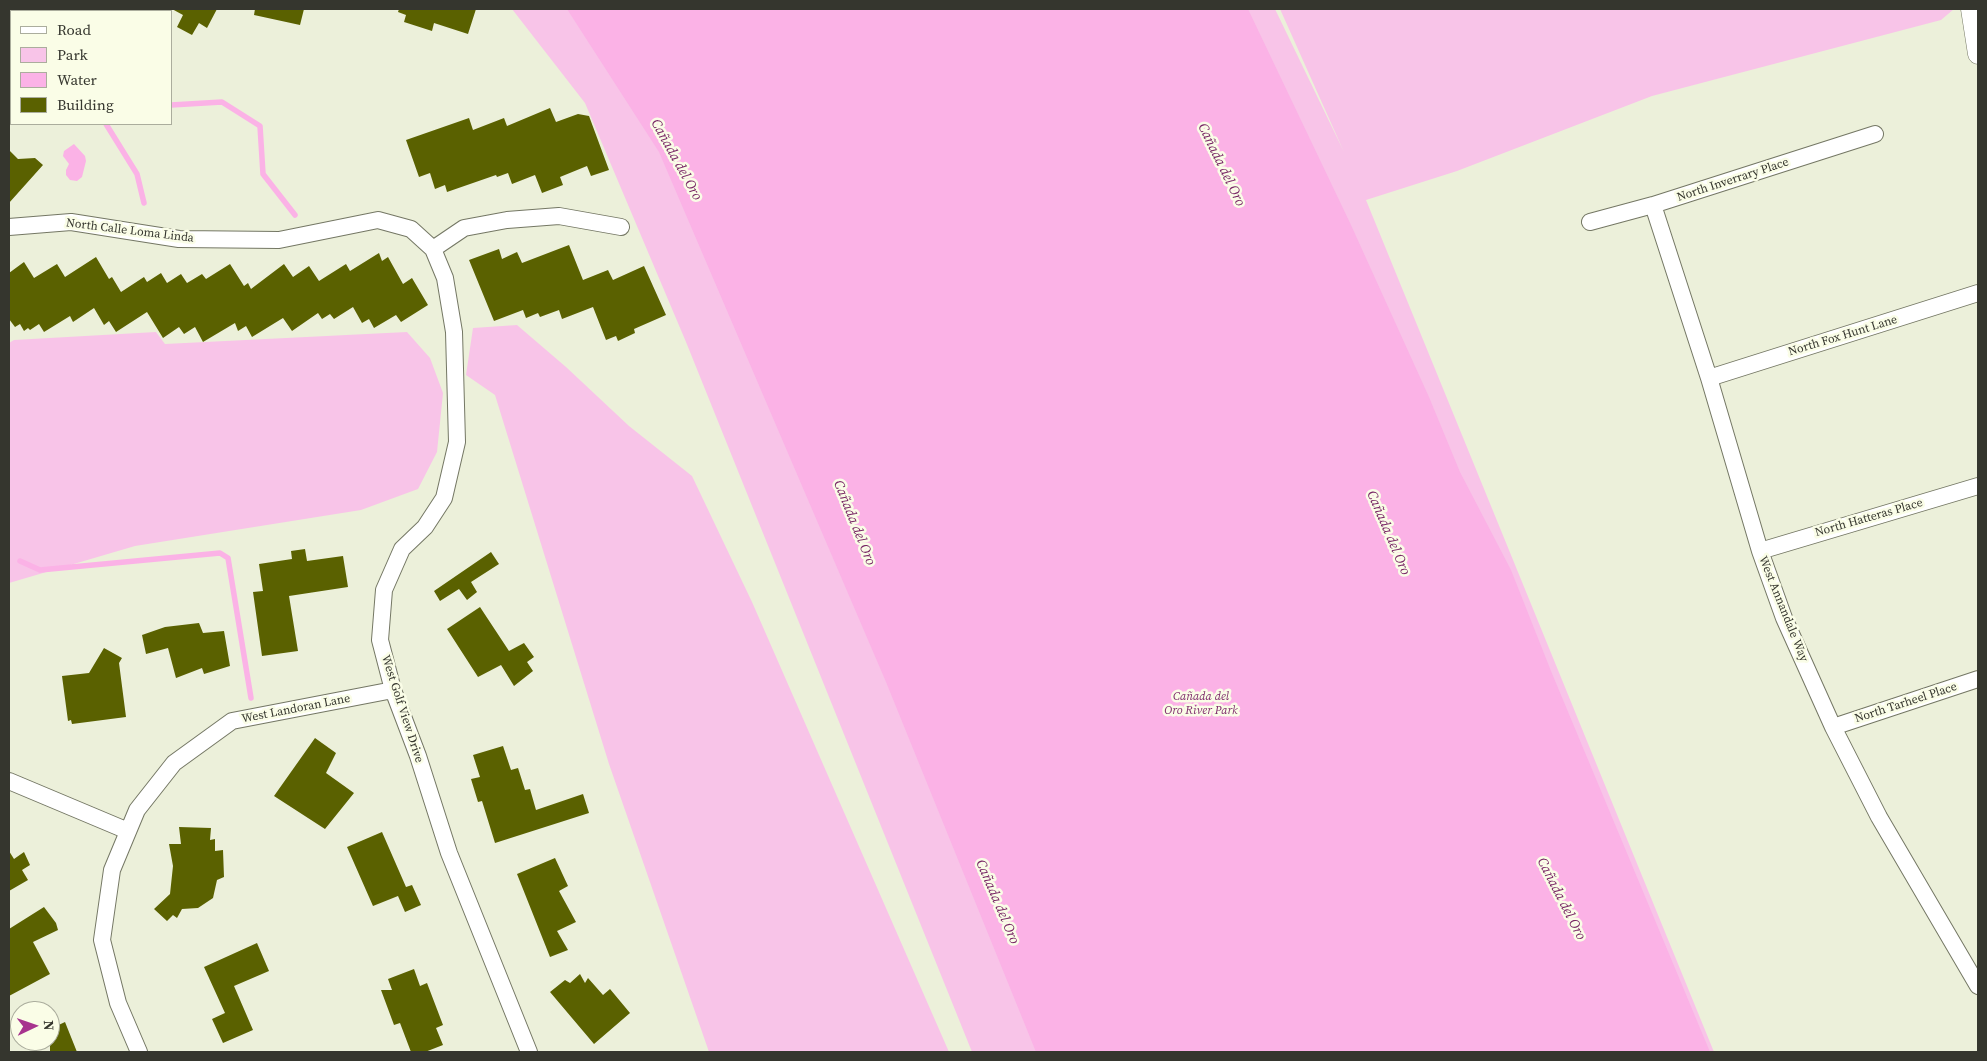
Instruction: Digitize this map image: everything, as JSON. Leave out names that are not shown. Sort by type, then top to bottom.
[{"type":"street","points":[[1970,9],[1978,54]]},
{"type":"street","name":"North Inverrary Place","points":[[1590,222],[1653,205],[1875,134]]},
{"type":"street","name":"West Annandale Way","points":[[1653,205],[1760,551],[1784,618],[1833,727],[1879,817],[1978,986]]},
{"type":"street","points":[[433,249],[464,228],[507,220],[558,216],[621,227]]},
{"type":"street","name":"North Calle Loma Linda","points":[[9,227],[71,222],[122,232],[179,239],[279,240],[378,220],[411,229],[433,249]]},
{"type":"street","name":"West Golf View Drive","points":[[433,249],[445,278],[454,332],[457,442],[444,498],[425,528],[402,549],[384,590],[380,640],[393,690],[418,756],[449,853],[529,1052]]},
{"type":"street","name":"North Fox Hunt Lane","points":[[1708,378],[1978,293]]},
{"type":"street","name":"North Hatteras Place","points":[[1760,551],[1978,486]]},
{"type":"street","name":"North Tarheel Place","points":[[1833,727],[1978,679]]},
{"type":"street","name":"West Landoran Lane","points":[[139,1052],[118,1003],[102,940],[112,870],[137,810],[174,762],[232,721],[393,690]]},
{"type":"street","points":[[9,781],[128,831]]},
{"type":"green space","name":"Cañada del Oro River Park","points":[[512,9],[1275,9],[1344,152],[1280,9],[1954,9],[1941,20],[1652,96],[1457,171],[1366,200],[1714,1052],[972,1052],[686,342],[585,103]]},
{"type":"green space","points":[[517,325],[566,367],[629,426],[692,476],[752,602],[949,1052],[709,1052],[609,764],[495,395],[466,375],[473,328]]},
{"type":"green space","points":[[156,332],[165,344],[407,332],[430,358],[443,393],[437,452],[418,489],[361,510],[135,546],[9,583],[9,343],[14,340]]},
{"type":"water","name":"Cañada del Oro River Park","points":[[567,9],[1248,9],[1351,225],[1429,397],[1460,472],[1511,570],[1551,671],[1710,1052],[1036,1052],[886,682],[659,152]]},
{"type":"water","points":[[74,144],[85,156],[86,161],[82,177],[77,181],[70,180],[66,175],[69,164],[63,156],[64,151]]},
{"type":"building","points":[[172,9],[217,9],[207,28],[199,23],[192,35],[177,27],[183,15]]},
{"type":"building","points":[[255,9],[304,9],[300,25],[254,15]]},
{"type":"building","points":[[399,9],[476,9],[468,34],[434,23],[432,31],[404,22],[406,15],[398,12]]},
{"type":"building","points":[[550,108],[556,122],[578,114],[589,116],[609,170],[591,176],[587,166],[560,177],[563,185],[542,193],[535,175],[512,184],[508,173],[497,177],[496,175],[447,192],[445,185],[435,189],[430,173],[419,177],[406,140],[469,118],[473,130],[504,118],[507,126]]},
{"type":"building","points":[[9,150],[18,159],[35,158],[43,165],[9,203]]},
{"type":"building","points":[[569,245],[583,280],[608,270],[613,280],[644,266],[666,315],[634,329],[635,333],[618,341],[616,336],[606,340],[593,307],[562,319],[559,310],[540,317],[538,313],[526,318],[523,310],[494,321],[469,260],[499,249],[502,259],[517,252],[522,263]]},
{"type":"building","points":[[379,253],[382,261],[388,257],[403,284],[412,278],[428,305],[401,322],[396,315],[374,328],[369,319],[362,323],[353,307],[334,319],[330,314],[322,319],[318,313],[292,331],[283,318],[252,337],[246,326],[238,331],[235,323],[203,342],[195,327],[184,334],[179,327],[163,338],[147,312],[116,332],[109,321],[104,325],[94,308],[73,322],[70,316],[44,332],[39,324],[30,330],[28,328],[24,331],[20,324],[15,327],[9,319],[9,273],[24,262],[34,278],[57,264],[65,277],[96,257],[109,279],[112,277],[121,292],[144,277],[147,282],[161,273],[167,283],[181,274],[187,283],[202,274],[206,279],[230,264],[244,286],[248,283],[251,289],[284,264],[293,277],[309,266],[319,281],[346,264],[350,271]]},
{"type":"building","points":[[305,549],[307,561],[343,556],[348,587],[289,596],[298,651],[262,656],[253,592],[263,591],[259,564],[292,559],[291,551]]},
{"type":"building","points":[[491,552],[499,564],[471,582],[477,592],[467,600],[459,589],[440,601],[434,591]]},
{"type":"building","points":[[480,607],[509,651],[524,643],[534,657],[527,662],[533,671],[514,686],[501,665],[478,677],[447,629]]},
{"type":"building","points":[[199,623],[203,633],[224,631],[230,666],[204,674],[202,668],[176,678],[168,648],[146,654],[142,635],[165,627]]},
{"type":"building","points":[[104,648],[122,658],[119,663],[126,717],[72,724],[71,720],[68,721],[62,676],[89,673]]},
{"type":"building","points":[[315,738],[336,753],[326,773],[354,793],[325,829],[274,796]]},
{"type":"building","points":[[503,746],[511,770],[518,768],[525,790],[530,789],[536,810],[583,794],[589,813],[495,843],[482,801],[478,802],[471,779],[480,777],[473,755]]},
{"type":"building","points":[[179,827],[211,828],[210,840],[215,839],[215,851],[223,850],[224,877],[217,880],[213,898],[198,908],[182,909],[177,918],[173,915],[167,921],[154,909],[170,894],[173,866],[169,844],[181,844]]},
{"type":"building","points":[[382,832],[406,887],[412,885],[421,905],[405,912],[398,896],[373,906],[347,847]]},
{"type":"building","points":[[9,851],[14,859],[24,852],[30,865],[22,870],[28,880],[9,891]]},
{"type":"building","points":[[555,858],[568,886],[559,891],[576,922],[557,931],[568,950],[550,957],[517,874]]},
{"type":"building","points":[[44,907],[56,923],[58,930],[33,942],[50,974],[9,996],[9,929]]},
{"type":"building","points":[[257,943],[269,971],[234,986],[253,1030],[223,1043],[212,1019],[225,1013],[204,967]]},
{"type":"building","points":[[414,969],[420,986],[427,983],[443,1025],[436,1028],[443,1045],[425,1052],[411,1052],[400,1023],[394,1025],[381,990],[392,990],[388,979]]},
{"type":"building","points":[[580,974],[585,983],[588,978],[603,995],[610,989],[630,1013],[594,1044],[550,992],[565,980],[570,983]]},
{"type":"building","points":[[65,1022],[77,1052],[50,1052],[60,1051],[60,1024]]},
{"type":"waterway","points":[[172,105],[222,102],[260,126],[263,174],[295,215]]},
{"type":"waterway","points":[[107,125],[137,174],[144,203]]},
{"type":"waterway","points":[[20,561],[40,570],[220,553],[228,558],[251,698]]},
{"type":"water label","name":"Cañada del Oro","points":[[676,160]]},
{"type":"water label","name":"Cañada del Oro","points":[[1221,165]]},
{"type":"water label","name":"Cañada del Oro","points":[[854,523]]},
{"type":"water label","name":"Cañada del Oro","points":[[1388,533]]},
{"type":"water label","name":"Cañada del Oro","points":[[1561,899]]},
{"type":"water label","name":"Cañada del Oro","points":[[997,902]]}]
